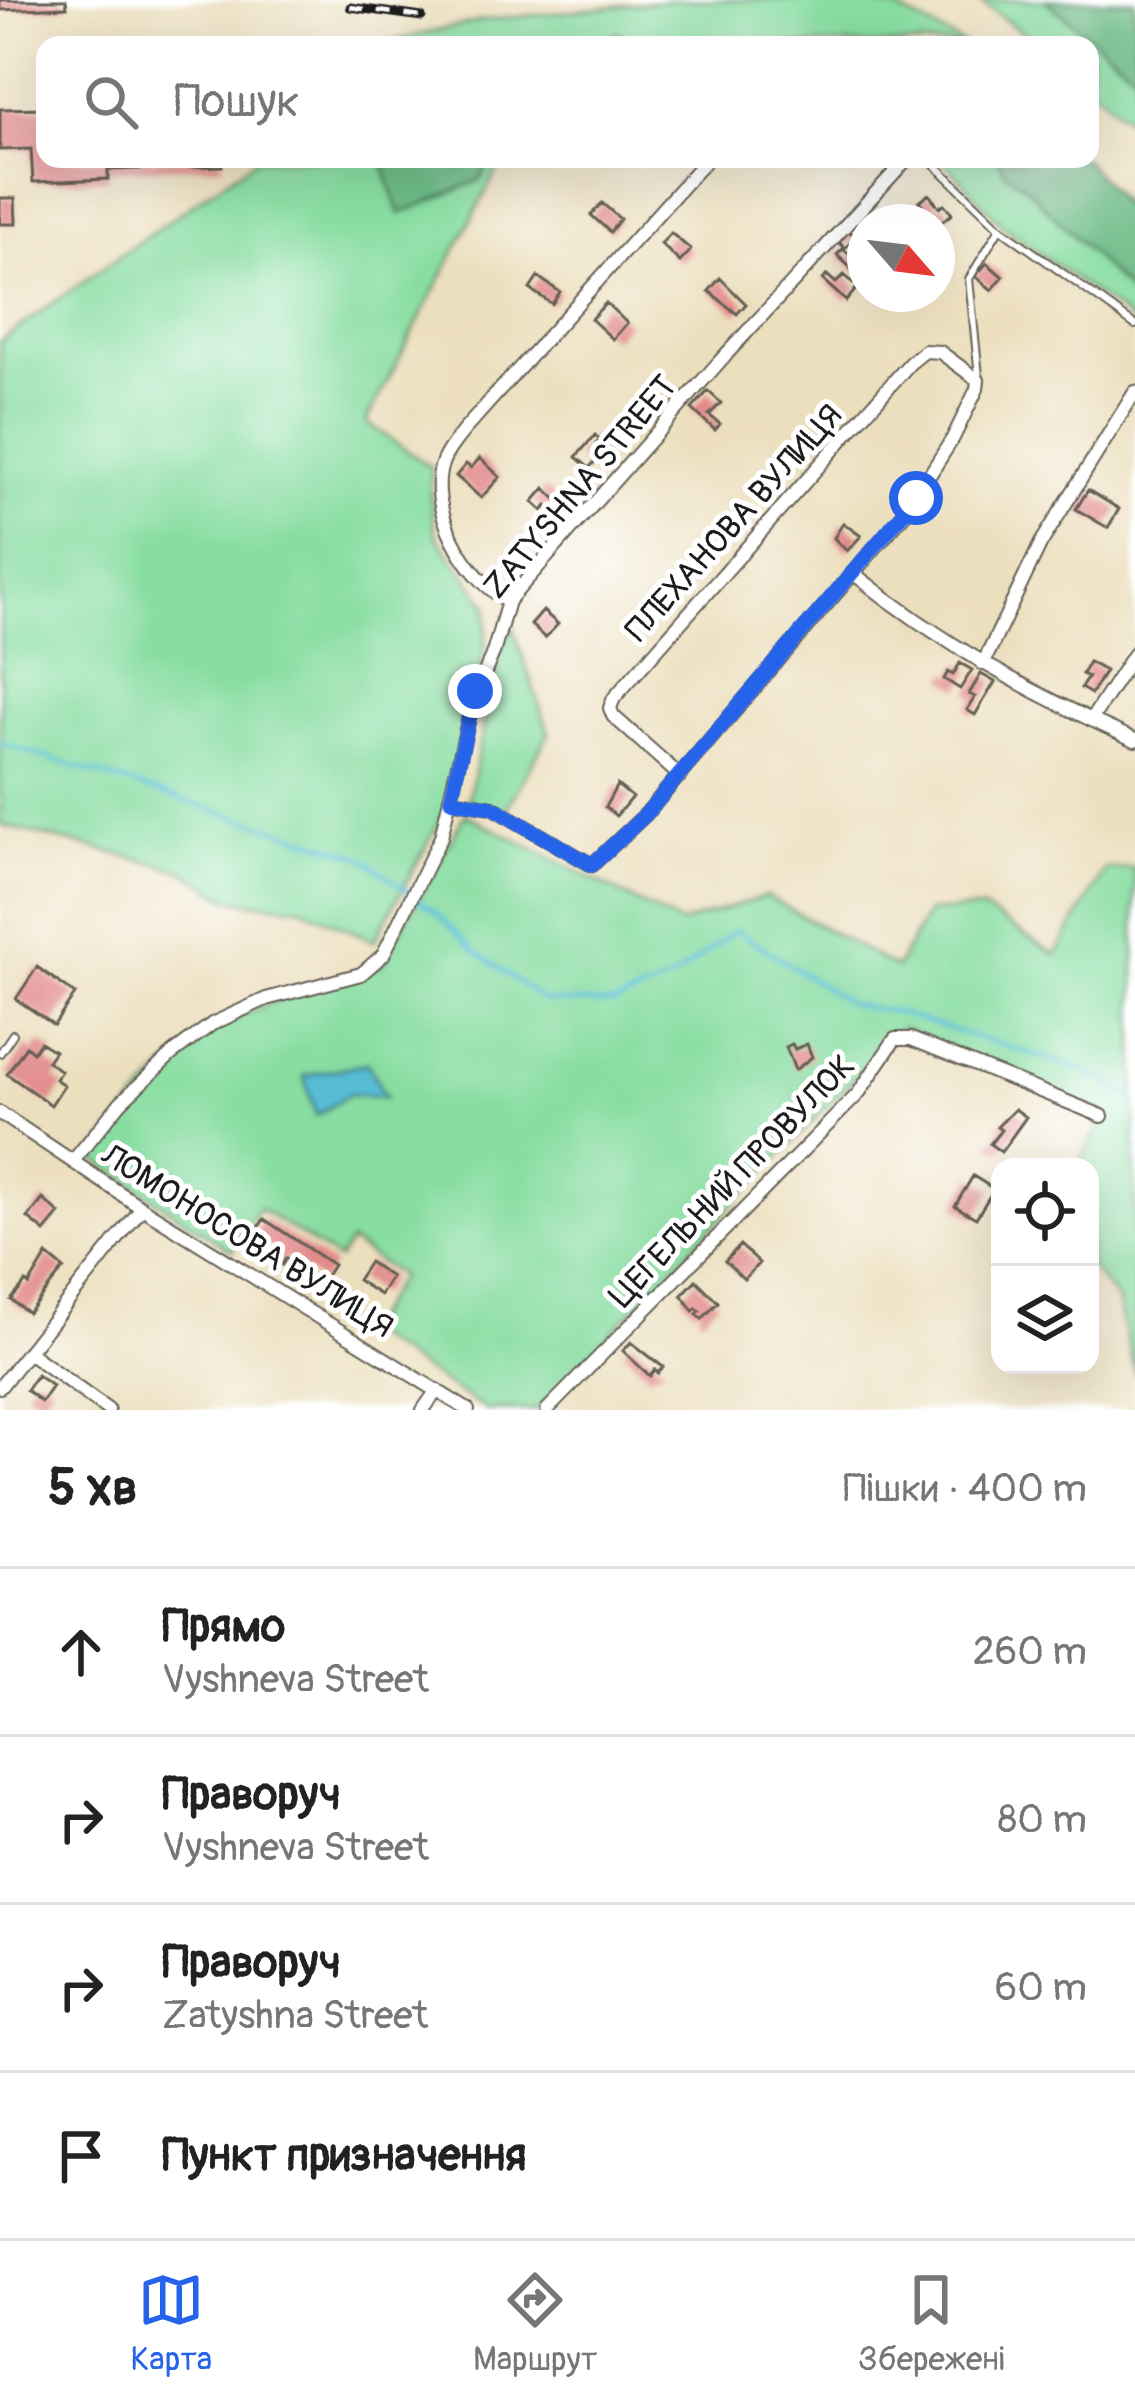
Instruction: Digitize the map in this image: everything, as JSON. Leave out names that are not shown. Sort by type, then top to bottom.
[{"type":"street","points":[[508,601],[478,577],[449,527],[440,495],[443,461],[465,429],[699,168]]},
{"type":"street","name":"ZATYSHNA STREET","points":[[73,1161],[121,1102],[191,1038],[252,1004],[361,974],[382,955],[432,861],[477,683],[494,650],[508,601],[734,345],[900,168]]},
{"type":"street","name":"ПЛЕХАНОВА ВУЛИЦЯ","points":[[680,776],[616,719],[610,708],[614,698],[919,355],[936,350],[978,380]]},
{"type":"street","points":[[451,800],[492,807],[592,865],[680,776],[916,498],[970,406],[978,380]]},
{"type":"street","points":[[982,664],[1041,543],[1135,392]]},
{"type":"street","points":[[853,573],[982,664],[1135,740]]},
{"type":"street","points":[[1091,720],[1135,652]]},
{"type":"street","name":"ЦЕГЕЛЬНИЙ ПРОВУЛОК","points":[[547,1410],[858,1094],[896,1039],[911,1039],[1102,1116]]},
{"type":"street","name":"ЛОМОНОСОВА ВУЛИЦЯ","points":[[0,1113],[142,1208],[468,1410]]},
{"type":"street","points":[[0,1387],[142,1208]]},
{"type":"street","points":[[28,1352],[108,1410]]},
{"type":"street","points":[[423,1410],[437,1390]]},
{"type":"lane","points":[[938,168],[1000,228],[1135,326]]},
{"type":"lane","points":[[978,380],[969,279],[1000,228]]},
{"type":"lane","points":[[0,1053],[13,1034]]},
{"type":"green space","points":[[673,0],[848,0],[899,10],[948,36],[624,36],[619,32],[613,36],[414,36],[482,21]]},
{"type":"green space","points":[[978,0],[1045,0],[1089,36],[1028,36]]},
{"type":"green space","points":[[1045,0],[1135,0],[1135,73],[1099,44],[1099,36],[1089,36]]},
{"type":"green space","points":[[1099,44],[1135,73],[1135,127],[1099,94]]},
{"type":"green space","points":[[243,168],[384,168],[400,213],[480,180],[486,168],[498,168],[366,422],[432,468],[436,535],[488,606],[485,648],[446,810],[374,941],[300,907],[230,900],[182,870],[0,825],[0,341]]},
{"type":"green space","points":[[384,168],[486,168],[480,180],[400,214]]},
{"type":"green space","points":[[950,168],[1003,168],[1026,187],[1135,299],[1135,324],[1004,227]]},
{"type":"green space","points":[[1003,168],[1092,168],[1135,219],[1135,299],[1026,187]]},
{"type":"green space","points":[[512,626],[549,733],[503,815],[468,800],[499,655]]},
{"type":"green space","points":[[465,814],[680,924],[766,896],[896,968],[928,912],[983,909],[1056,955],[1106,869],[1135,868],[1135,1375],[1117,1300],[1099,1278],[1099,1158],[1082,1158],[1105,1113],[902,1028],[537,1410],[486,1410],[364,1332],[400,1276],[350,1242],[338,1260],[259,1208],[232,1251],[91,1157],[159,1076],[206,1035],[269,1004],[381,966]]},
{"type":"water","points":[[367,1063],[386,1097],[350,1094],[316,1116],[304,1076]]},
{"type":"building","points":[[0,0],[66,0],[67,7],[0,10]]},
{"type":"building","points":[[36,108],[36,168],[165,168],[108,170],[108,179],[33,182],[31,149],[0,150],[0,109]]},
{"type":"building","points":[[929,194],[937,204],[921,204],[919,201]]},
{"type":"building","points":[[0,198],[15,198],[16,224],[0,224]]},
{"type":"building","points":[[602,203],[620,219],[610,232],[591,215]]},
{"type":"building","points":[[671,233],[691,250],[680,262],[661,244]]},
{"type":"building","points":[[987,263],[1003,277],[992,290],[975,276]]},
{"type":"building","points":[[827,275],[836,283],[844,275],[847,278],[846,301],[823,280]]},
{"type":"building","points":[[538,277],[560,292],[552,304],[530,289]]},
{"type":"building","points":[[720,278],[746,304],[737,314],[709,291]]},
{"type":"building","points":[[606,303],[627,323],[613,339],[591,319]]},
{"type":"building","points":[[708,391],[721,403],[709,415],[720,424],[715,430],[692,409]]},
{"type":"building","points":[[595,435],[604,452],[589,468],[576,457]]},
{"type":"building","points":[[480,458],[500,477],[481,498],[456,476]]},
{"type":"building","points":[[545,488],[566,508],[558,517],[547,506],[543,511],[533,502]]},
{"type":"building","points":[[1088,490],[1119,509],[1108,528],[1076,509]]},
{"type":"building","points":[[843,523],[861,536],[847,551],[834,538]]},
{"type":"building","points":[[543,611],[558,624],[545,638],[531,625]]},
{"type":"building","points":[[1089,662],[1105,671],[1091,694],[1081,688]]},
{"type":"building","points":[[960,663],[972,670],[960,689],[944,679]]},
{"type":"building","points":[[981,674],[995,682],[975,715],[967,710],[975,697],[969,694]]},
{"type":"building","points":[[617,785],[632,797],[616,816],[605,807]]},
{"type":"building","points":[[37,967],[75,994],[54,1025],[16,999]]},
{"type":"building","points":[[40,1042],[54,1051],[47,1061],[61,1071],[55,1079],[64,1085],[51,1105],[7,1074],[26,1046],[33,1052]]},
{"type":"building","points":[[792,1044],[795,1049],[807,1044],[812,1057],[795,1070],[786,1047]]},
{"type":"building","points":[[1015,1109],[1026,1117],[1001,1152],[990,1144],[1001,1130],[997,1127]]},
{"type":"building","points":[[973,1176],[991,1187],[976,1218],[955,1206]]},
{"type":"building","points":[[43,1199],[60,1214],[45,1232],[28,1218]]},
{"type":"building","points":[[264,1219],[333,1265],[322,1282],[286,1258],[282,1265],[271,1258],[275,1251],[253,1236]]},
{"type":"building","points":[[740,1245],[759,1263],[744,1279],[725,1261]]},
{"type":"building","points":[[47,1255],[64,1269],[28,1313],[11,1300],[26,1282],[29,1285]]},
{"type":"building","points":[[369,1262],[391,1277],[380,1295],[357,1280]]},
{"type":"building","points":[[696,1280],[718,1302],[702,1319],[682,1295]]},
{"type":"building","points":[[631,1342],[663,1367],[658,1373],[655,1370],[650,1376],[623,1351]]},
{"type":"building","points":[[37,1375],[52,1386],[41,1402],[26,1390]]},
{"type":"waterway","points":[[0,743],[361,856],[544,1001],[614,1004],[672,979],[736,930],[850,1004],[898,1013],[1081,1069],[1135,1098]]},
{"type":"railway","points":[[350,7],[422,17]]},
{"type":"route","points":[[475,691],[451,800],[492,807],[592,865],[646,814],[916,498]]}]
